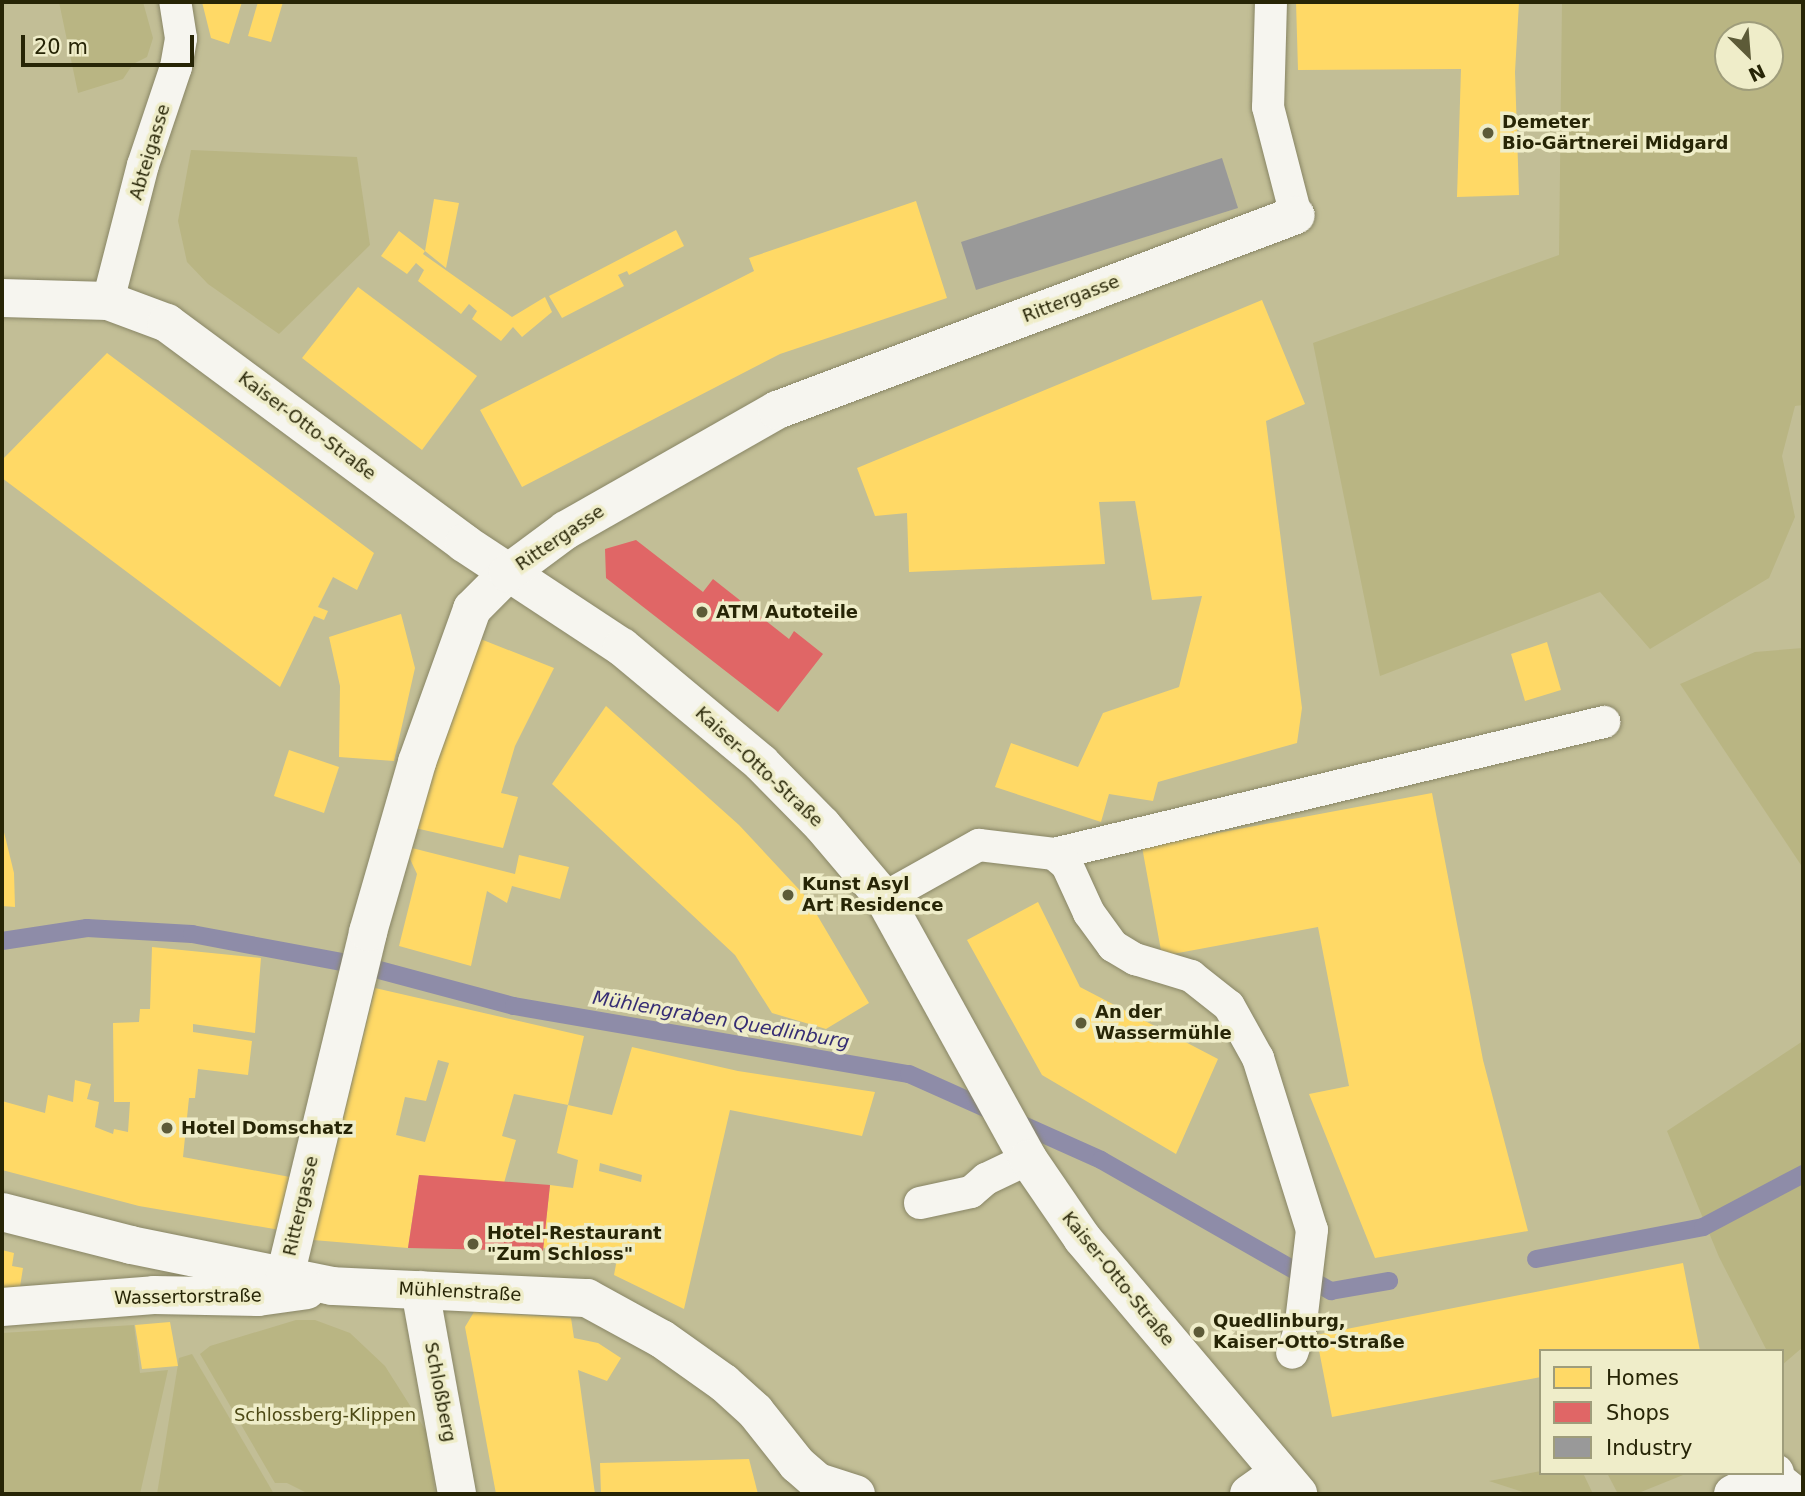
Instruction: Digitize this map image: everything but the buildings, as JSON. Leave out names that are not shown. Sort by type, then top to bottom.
[{"type":"street","name":"Rittergasse","points":[[285,1276],[355,979],[460,632],[472,609],[508,573],[566,530],[776,410],[1296,215]]},
{"type":"street","name":"Kaiser-Otto-Straße","points":[[2,298],[108,301],[145,312],[188,337],[508,573],[622,648],[732,737],[822,825],[884,898],[967,1053],[1028,1159],[1102,1264],[1275,1488]]},
{"type":"street","name":"Mühlenstraße","points":[[2,1212],[175,1253],[332,1286],[587,1298],[662,1339],[724,1383],[762,1419],[798,1479],[818,1482],[856,1494]]},
{"type":"street","name":"Wassertorstraße","points":[[2,1307],[153,1295],[258,1297],[332,1286]]},
{"type":"street","name":"Schloßberg","points":[[420,1290],[457,1494]]},
{"type":"street","points":[[1784,1474],[1803,1457]]},
{"type":"street","points":[[1733,1494],[1780,1478]]},
{"type":"lane","name":"Abteigasse","points":[[108,301],[143,165],[176,67],[181,38],[175,2]]},
{"type":"lane","points":[[1270,2],[1269,107],[1296,215]]},
{"type":"lane","points":[[884,898],[979,845],[1054,854],[1604,722]]},
{"type":"lane","points":[[1054,854],[1067,865],[1094,923],[1113,946],[1135,959],[1191,976],[1229,1006],[1258,1058],[1312,1230],[1296,1341]]},
{"type":"lane","points":[[920,1203],[971,1192],[986,1179],[1028,1159]]},
{"type":"green space","points":[[59,2],[143,2],[153,38],[147,57],[133,64],[123,79],[78,93]]},
{"type":"green space","points":[[1562,2],[1803,2],[1803,405],[1795,406],[1782,456],[1795,517],[1769,578],[1650,649],[1600,592],[1380,676],[1313,343],[1559,255]]},
{"type":"green space","points":[[191,150],[357,157],[370,245],[279,334],[208,284],[187,262],[178,221]]},
{"type":"green space","points":[[1803,648],[1803,868],[1680,684],[1755,652]]},
{"type":"green space","points":[[1803,1041],[1803,1347],[1784,1363],[1784,1349],[1766,1349],[1719,1257],[1667,1131]]},
{"type":"green space","name":"Schlossberg-Klippen","points":[[296,1320],[315,1320],[350,1333],[385,1366],[428,1434],[435,1494],[309,1494],[287,1483],[275,1483],[200,1354],[210,1346]]},
{"type":"green space","points":[[134,1325],[140,1373],[168,1370],[140,1494],[2,1494],[2,1333]]},
{"type":"green space","points":[[192,1354],[274,1494],[157,1494],[179,1358]]},
{"type":"green space","points":[[1539,1471],[1539,1475],[1584,1475],[1593,1494],[1529,1494],[1489,1481]]},
{"type":"green space","points":[[1608,1475],[1683,1475],[1636,1494],[1618,1494]]},
{"type":"waterway","name":"Mühlengraben Quedlinburg","points":[[2,941],[87,928],[192,934],[368,967],[514,1006],[909,1074],[1101,1160],[1331,1291],[1389,1281]]},
{"type":"waterway","name":"Mühlengraben Quedlinburg","points":[[1536,1259],[1703,1227],[1803,1174]]},
{"type":"place","name":"Demeter Bio-Gärtnerei Midgard","points":[[1488,133]]},
{"type":"place","name":"ATM Autoteile","points":[[702,612]]},
{"type":"place","name":"Kunst Asyl Art Residence","points":[[788,895]]},
{"type":"place","name":"An der Wassermühle","points":[[1081,1023]]},
{"type":"place","name":"Hotel Domschatz","points":[[167,1128]]},
{"type":"place","name":"Hotel-Restaurant \"Zum Schloss\"","points":[[473,1244]]},
{"type":"place","name":"Quedlinburg, Kaiser-Otto-Straße","points":[[1199,1332]]}]
